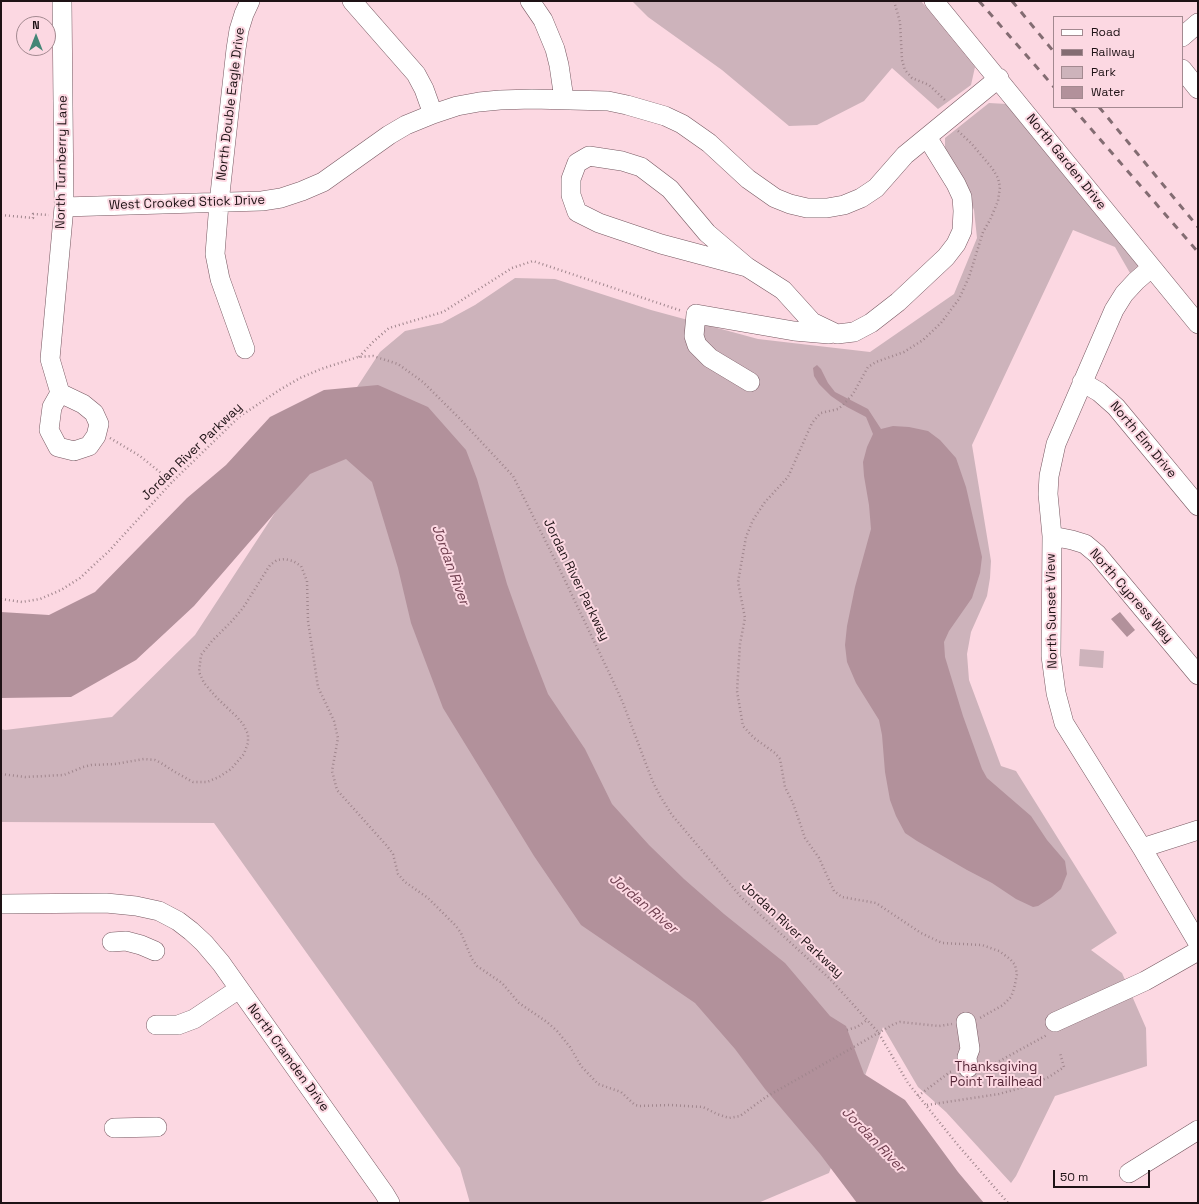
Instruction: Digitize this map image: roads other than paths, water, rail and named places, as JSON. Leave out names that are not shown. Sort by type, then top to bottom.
[{"type":"street","name":"North Turnberry Lane","points":[[60,393],[50,359],[64,211],[62,1]]},
{"type":"street","name":"North Double Eagle Drive","points":[[245,349],[225,296],[215,254],[219,203],[236,49],[239,30],[250,1]]},
{"type":"street","points":[[352,1],[416,74],[424,89],[433,114]]},
{"type":"street","points":[[530,1],[543,20],[555,49],[564,99]]},
{"type":"street","name":"North Garden Drive","points":[[934,1],[999,78],[1151,268],[1198,324]]},
{"type":"street","points":[[1183,36],[1198,23]]},
{"type":"street","points":[[1183,70],[1198,89]]},
{"type":"street","name":"West Crooked Stick Drive","points":[[64,211],[262,201],[281,198],[322,182],[389,135],[406,125],[433,114],[457,106],[486,102],[506,100],[564,99],[608,101],[627,104],[665,116],[682,124],[708,143],[748,179],[775,198],[790,204],[807,208],[826,208],[861,198],[876,188],[905,156],[999,78]]},
{"type":"street","points":[[750,382],[710,358],[697,345],[694,336],[696,314],[794,331],[837,334],[854,332],[871,323],[898,302],[946,257],[956,244],[962,231],[962,197],[956,184],[927,137]]},
{"type":"street","points":[[747,267],[661,244],[599,223],[577,212],[571,195],[571,179],[577,163],[589,156],[622,161],[641,167],[670,189],[707,233],[747,267],[783,290],[812,322],[837,334]]},
{"type":"street","name":"North Sunset View","points":[[1151,268],[1128,290],[1114,310],[1082,382],[1056,444],[1051,460],[1048,494],[1052,536],[1051,656],[1056,693],[1064,723],[1142,848],[1198,943]]},
{"type":"street","name":"North Elm Drive","points":[[1082,382],[1099,392],[1116,407],[1198,506]]},
{"type":"street","points":[[60,393],[82,404],[94,413],[99,424],[96,436],[89,446],[74,451],[58,447],[49,430],[52,407],[60,393]]},
{"type":"street","name":"North Cypress Way","points":[[1052,536],[1085,544],[1097,554],[1198,675]]},
{"type":"street","points":[[1142,848],[1198,830]]},
{"type":"street","name":"North Cramden Drive","points":[[1,904],[106,904],[136,906],[159,912],[178,921],[204,943],[220,963],[380,1186],[390,1203]]},
{"type":"street","points":[[112,942],[126,941],[141,944],[155,951]]},
{"type":"street","points":[[1055,1022],[1145,981],[1198,951]]},
{"type":"street","points":[[156,1025],[178,1025],[194,1019],[239,989]]},
{"type":"street","points":[[966,1022],[970,1049],[967,1058],[968,1068]]},
{"type":"street","points":[[114,1128],[157,1128]]},
{"type":"street","points":[[1129,1173],[1198,1130]]},
{"type":"water","points":[[817,365],[835,392],[868,409],[881,429],[893,426],[909,427],[928,431],[940,440],[956,458],[966,487],[982,557],[980,573],[972,598],[949,631],[944,642],[945,657],[963,716],[982,769],[987,778],[1031,816],[1047,840],[1065,861],[1067,874],[1061,889],[1038,906],[1033,907],[1016,899],[992,883],[917,841],[905,833],[896,816],[890,800],[885,772],[882,735],[879,720],[856,683],[847,662],[845,645],[847,626],[855,587],[871,529],[863,462],[867,447],[873,434],[866,417],[847,407],[831,396],[819,384],[814,376],[813,368]]},
{"type":"water","name":"Jordan River","points":[[378,385],[428,407],[466,450],[477,479],[507,584],[548,694],[585,749],[612,804],[649,845],[684,879],[724,914],[785,963],[830,1016],[846,1026],[864,1074],[905,1100],[958,1172],[984,1203],[857,1203],[820,1154],[765,1089],[735,1049],[695,1003],[581,925],[534,856],[443,708],[411,623],[398,568],[372,482],[346,459],[310,474],[194,606],[136,660],[71,697],[1,698],[1,612],[49,615],[95,592],[187,498],[226,465],[270,417],[324,390]]},
{"type":"water","points":[[1120,612],[1135,630],[1127,637],[1111,619]]},
{"type":"railway","points":[[979,1],[1053,86]]},
{"type":"railway","points":[[1012,1],[1053,51]]},
{"type":"railway","points":[[1073,108],[1198,252]]},
{"type":"railway","points":[[1100,108],[1198,227]]},
{"type":"park label","name":"Thanksgiving Point Trailhead","points":[[996,1074]]}]
